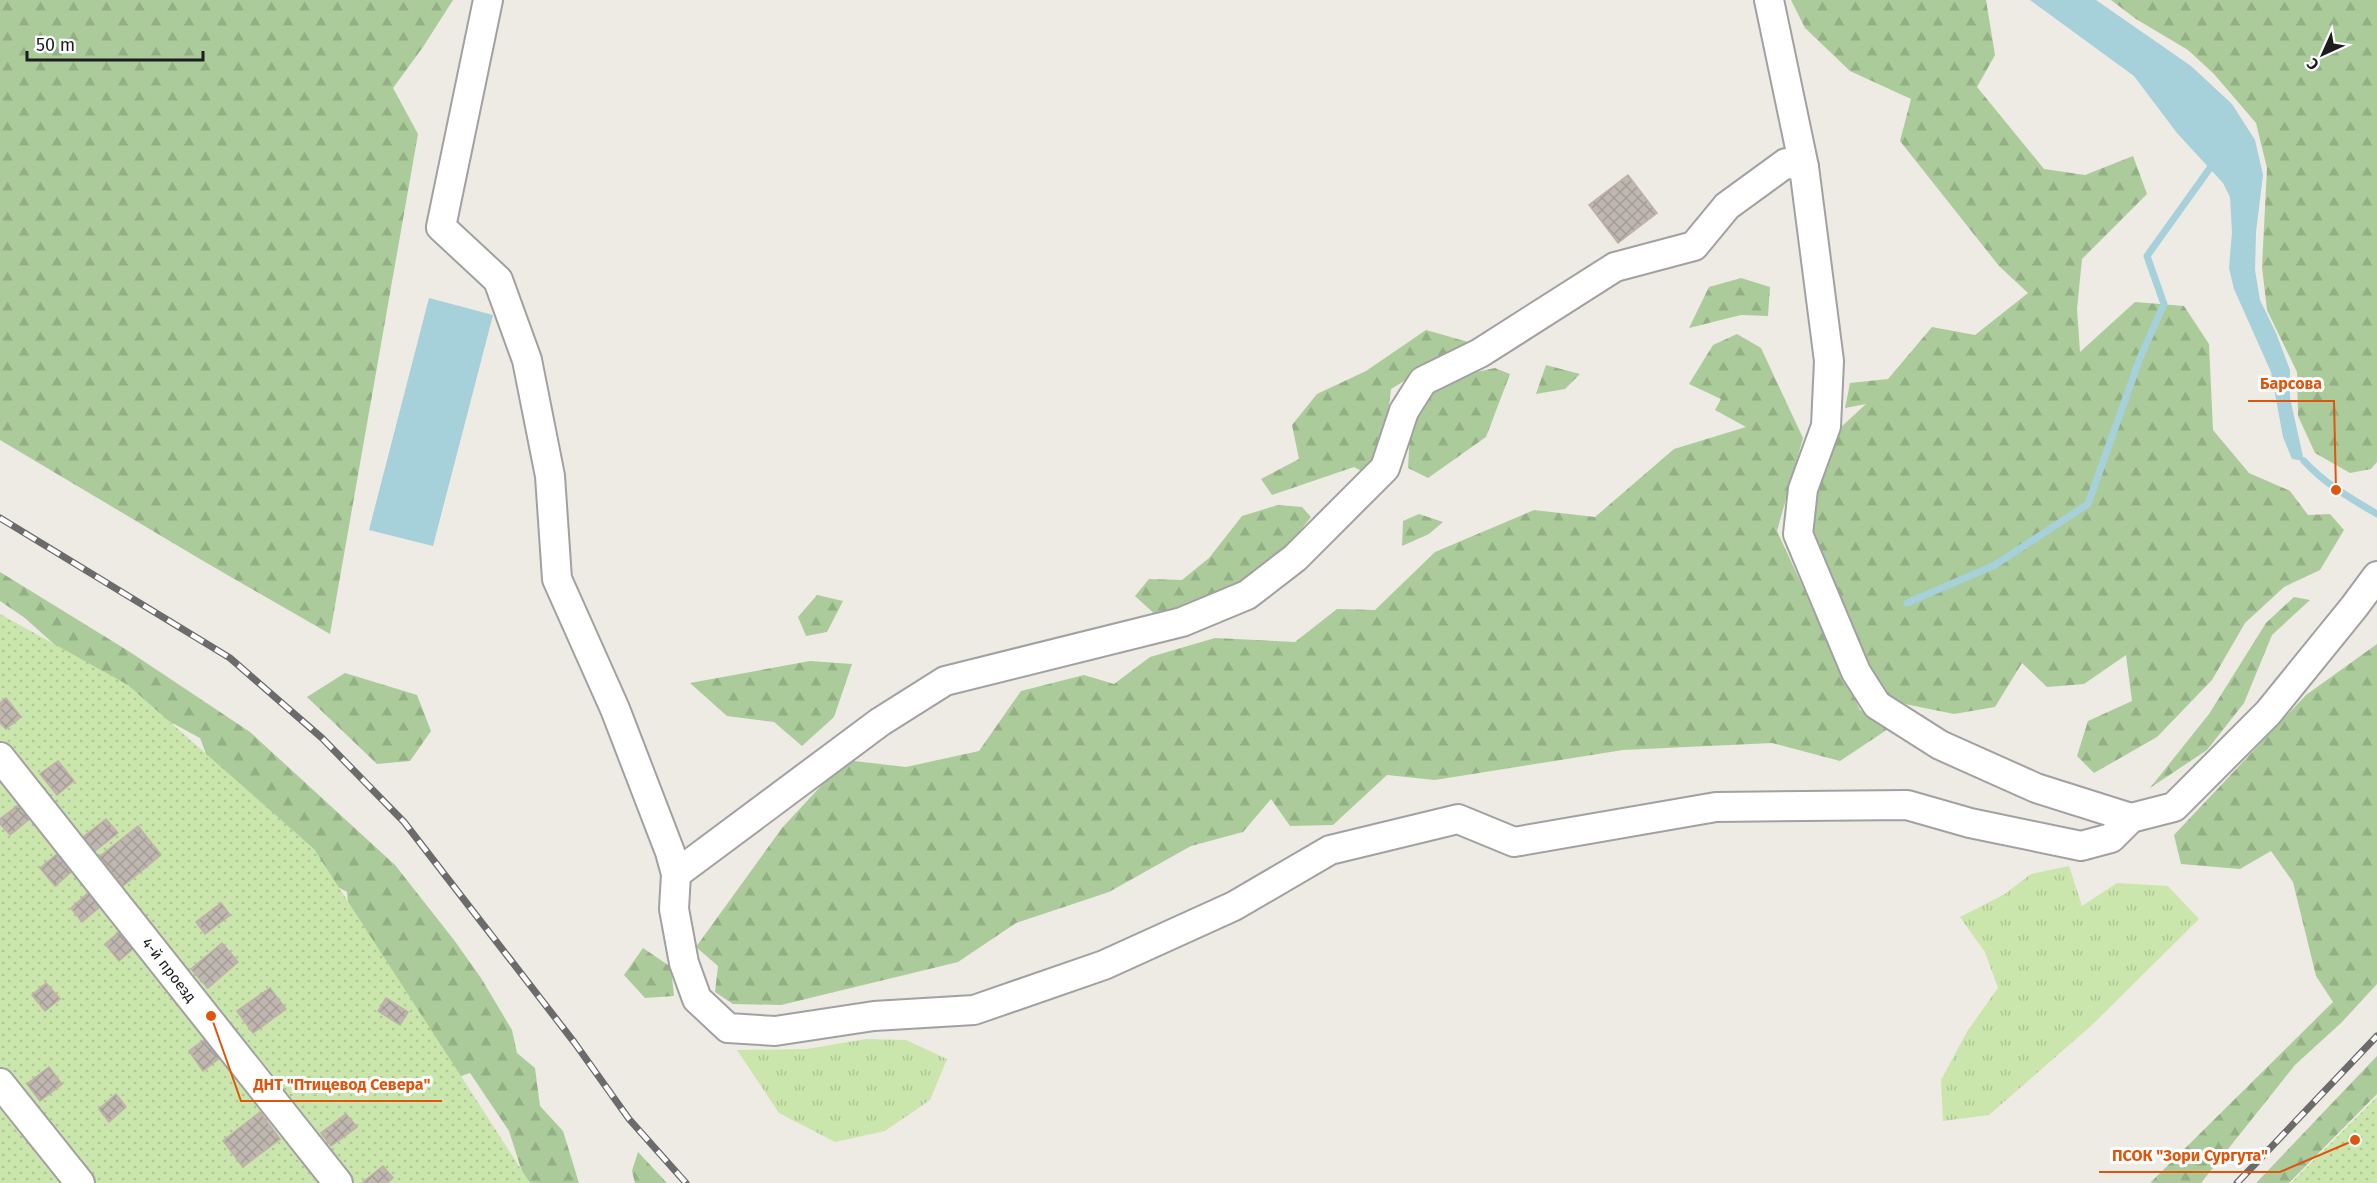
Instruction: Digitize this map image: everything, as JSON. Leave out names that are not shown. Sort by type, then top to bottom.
[{"type":"street","points":[[488,0],[441,227],[498,280],[517,330],[527,360],[550,476],[557,579],[615,709],[670,852],[676,874],[674,909],[684,963],[697,999],[728,1028],[775,1031],[874,1016],[974,1010],[1104,965],[1234,906],[1330,850],[1458,819],[1514,842],[1716,807],[1906,805],[1970,823],[2081,846],[2110,838],[2131,818],[2174,807],[2268,713],[2377,576]]},
{"type":"street","points":[[1769,0],[1804,167],[1829,361],[1826,426],[1803,489],[1798,534],[1856,672],[1877,705],[1940,746],[2036,788],[2131,818]]},
{"type":"street","points":[[676,874],[880,722],[945,681],[1182,622],[1247,595],[1295,558],[1385,468],[1404,411],[1422,381],[1480,352],[1615,267],[1694,246],[1726,206],[1786,163],[1804,167]]},
{"type":"street","name":"4-й проезд","points":[[0,757],[338,1183]]},
{"type":"street","points":[[0,1083],[80,1183]]},
{"type":"green space","points":[[0,0],[453,0],[393,88],[418,134],[330,634],[0,440]]},
{"type":"green space","points":[[1791,0],[1986,0],[1995,55],[1977,87],[2044,169],[2085,175],[2133,156],[2147,194],[2082,259],[2077,309],[2080,352],[2135,302],[2184,306],[2209,344],[2213,430],[2249,473],[2290,491],[2308,515],[2330,514],[2344,530],[2320,570],[2284,587],[2245,623],[2212,680],[2157,737],[2094,773],[2077,756],[2088,721],[2132,701],[2126,655],[2084,684],[2047,687],[2022,663],[1995,707],[1954,714],[1895,702],[1868,670],[1810,536],[1815,479],[1839,429],[1866,404],[1845,408],[1850,383],[1888,379],[1932,327],[1975,335],[2028,293],[1999,266],[1900,141],[1911,99],[1850,71],[1805,28]]},
{"type":"green space","points":[[2111,0],[2377,0],[2377,462],[2371,469],[2350,473],[2315,453],[2298,416],[2297,372],[2267,310],[2262,267],[2267,168],[2256,123],[2214,74],[2188,50],[2136,19]]},
{"type":"green space","points":[[1741,278],[1770,287],[1768,316],[1741,315],[1689,328],[1709,287]]},
{"type":"green space","points":[[1426,330],[1468,342],[1391,389],[1385,441],[1367,474],[1354,467],[1272,495],[1261,479],[1299,459],[1292,425],[1317,394],[1366,371]]},
{"type":"green space","points":[[1737,334],[1761,348],[1803,438],[1777,531],[1860,710],[1891,727],[1840,761],[1772,743],[1623,750],[1435,780],[1387,775],[1333,825],[1290,826],[1271,799],[1243,832],[1191,846],[1109,892],[1016,923],[958,962],[781,1005],[733,1004],[715,992],[718,966],[696,947],[782,828],[845,760],[906,767],[979,751],[1021,691],[1084,675],[1114,684],[1150,657],[1215,638],[1295,642],[1337,609],[1375,610],[1435,552],[1534,510],[1595,517],[1674,449],[1746,427],[1715,410],[1721,399],[1689,384],[1713,345]]},
{"type":"green space","points":[[1546,365],[1580,374],[1565,389],[1536,394]]},
{"type":"green space","points":[[1495,368],[1510,374],[1486,437],[1428,478],[1408,468],[1410,432],[1426,400],[1449,378]]},
{"type":"green space","points":[[1278,505],[1302,507],[1311,517],[1279,557],[1231,591],[1159,618],[1135,596],[1149,579],[1182,580],[1209,558],[1242,516]]},
{"type":"green space","points":[[1419,514],[1443,522],[1429,534],[1402,546],[1403,521]]},
{"type":"green space","points":[[0,572],[130,652],[250,732],[395,865],[481,978],[512,1030],[517,1053],[535,1068],[540,1106],[563,1131],[579,1183],[531,1183],[524,1178],[509,1131],[470,1073],[424,1089],[353,962],[347,892],[294,863],[213,772],[200,738],[95,681],[25,618],[0,601]]},
{"type":"green space","points":[[817,595],[843,601],[827,632],[806,636],[798,617]]},
{"type":"green space","points":[[2294,597],[2310,600],[2272,635],[2244,703],[2207,750],[2150,788],[2209,714],[2266,623]]},
{"type":"green space","points":[[0,614],[128,685],[314,849],[530,1183],[0,1183]]},
{"type":"green space","points":[[2377,644],[2377,984],[2342,1022],[2295,1065],[2201,1183],[2150,1183],[2333,1002],[2316,976],[2293,882],[2271,851],[2240,869],[2181,864],[2174,835],[2306,695]]},
{"type":"green space","points":[[810,661],[852,664],[834,717],[802,746],[774,722],[727,716],[690,683]]},
{"type":"green space","points":[[345,673],[417,695],[431,731],[410,761],[377,764],[307,697]]},
{"type":"green space","points":[[2069,866],[2082,906],[2117,883],[2168,886],[2199,919],[2093,1024],[1989,1115],[1943,1121],[1941,1080],[1968,1030],[1998,988],[1985,952],[1960,917],[2005,894],[2031,874]]},
{"type":"green space","points":[[643,948],[671,967],[674,996],[645,998],[624,975]]},
{"type":"green space","points":[[866,1039],[906,1040],[947,1059],[930,1100],[885,1131],[835,1142],[779,1113],[737,1050],[807,1049]]},
{"type":"green space","points":[[2377,1056],[2377,1094],[2289,1183],[2256,1183]]},
{"type":"green space","points":[[2377,1097],[2377,1183],[2291,1183]]},
{"type":"green space","points":[[638,1152],[667,1183],[635,1183],[632,1171]]},
{"type":"water","points":[[2030,0],[2096,0],[2191,66],[2232,104],[2255,140],[2263,175],[2256,232],[2255,270],[2260,300],[2290,370],[2290,398],[2304,461],[2292,459],[2283,437],[2271,372],[2234,289],[2229,268],[2232,232],[2230,197],[2223,183],[2177,133],[2134,76]]},
{"type":"water","points":[[429,298],[493,315],[433,546],[369,530]]},
{"type":"building","points":[[1628,175],[1657,213],[1618,243],[1589,205]]},
{"type":"building","points":[[6,698],[21,717],[6,729],[0,723],[0,703]]},
{"type":"building","points":[[58,761],[74,781],[57,795],[40,774]]},
{"type":"building","points":[[21,803],[32,817],[10,835],[0,824],[0,819]]},
{"type":"building","points":[[106,819],[118,833],[95,851],[83,837]]},
{"type":"building","points":[[138,826],[161,855],[123,886],[99,857]]},
{"type":"building","points":[[57,854],[71,872],[55,886],[40,868]]},
{"type":"building","points":[[89,892],[101,906],[82,922],[71,908]]},
{"type":"building","points":[[221,903],[230,915],[205,934],[196,922]]},
{"type":"building","points":[[119,932],[134,948],[119,961],[105,944]]},
{"type":"building","points":[[222,943],[238,962],[208,988],[191,969]]},
{"type":"building","points":[[46,983],[60,999],[45,1011],[32,995]]},
{"type":"building","points":[[270,988],[286,1009],[253,1033],[237,1011]]},
{"type":"building","points":[[386,998],[408,1012],[400,1025],[378,1011]]},
{"type":"building","points":[[208,1037],[222,1056],[203,1071],[189,1051]]},
{"type":"building","points":[[49,1067],[62,1084],[40,1101],[27,1084]]},
{"type":"building","points":[[116,1094],[126,1107],[109,1122],[99,1109]]},
{"type":"building","points":[[260,1112],[280,1139],[243,1167],[223,1141]]},
{"type":"building","points":[[346,1114],[357,1127],[331,1146],[321,1133]]},
{"type":"building","points":[[383,1166],[393,1178],[387,1183],[362,1183]]},
{"type":"waterway","points":[[1907,603],[1995,565],[2088,504],[2140,358],[2164,304],[2147,256],[2210,168]]},
{"type":"waterway","points":[[2304,461],[2329,484],[2377,514]]},
{"type":"railway","points":[[0,518],[230,658],[322,738],[404,822],[574,1042],[629,1119],[686,1183]]},
{"type":"railway","points":[[2237,1183],[2377,1036]]},
{"type":"place","name":"Барсова","points":[[2336,490]]},
{"type":"place","name":"ДНТ \"Птицевод Севера\"","points":[[211,1016]]},
{"type":"place","name":"ПСОК \"Зори Сургута\"","points":[[2355,1140]]}]
